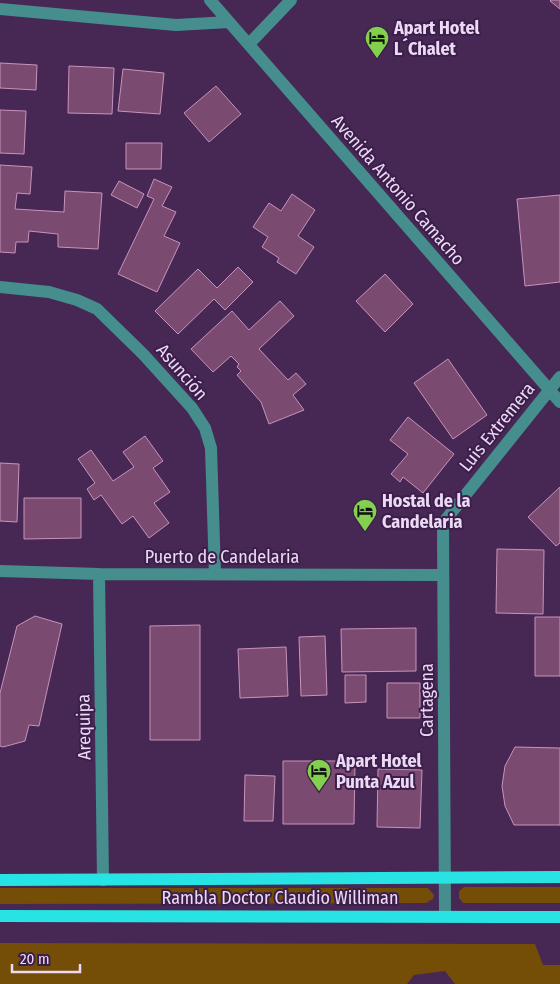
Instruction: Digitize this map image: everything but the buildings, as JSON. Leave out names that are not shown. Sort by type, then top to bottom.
[{"type":"main road","name":"Rambla Doctor Claudio Williman","points":[[0,880],[560,877]]},
{"type":"main road","name":"Rambla Doctor Claudio Williman","points":[[0,916],[560,917]]},
{"type":"street","name":"Avenida Antonio Camacho","points":[[210,0],[560,402]]},
{"type":"street","points":[[249,44],[291,0]]},
{"type":"street","points":[[0,9],[176,25],[229,22]]},
{"type":"street","name":"Asunción","points":[[0,288],[49,292],[77,300],[97,309],[143,354],[192,408],[205,428],[211,448],[215,574]]},
{"type":"street","name":"Luis Extremera","points":[[443,523],[560,377]]},
{"type":"street","name":"Cartagena","points":[[443,523],[445,916]]},
{"type":"street","name":"Puerto de Candelaria","points":[[0,571],[100,574],[443,575]]},
{"type":"street","name":"Arequipa","points":[[100,574],[102,880]]},
{"type":"shaded area","points":[[464,887],[560,887],[560,903],[463,903],[459,898],[459,891]]},
{"type":"shaded area","points":[[0,888],[428,888],[434,895],[433,899],[426,903],[0,904]]},
{"type":"shaded area","points":[[0,943],[535,944],[543,965],[560,965],[560,984],[455,984],[445,971],[414,975],[407,984],[0,984]]},
{"type":"place","name":"Apart Hotel L´Chalet","points":[[377,59]]},
{"type":"place","name":"Hostal de la Candelaria","points":[[365,532]]},
{"type":"place","name":"Apart Hotel Punta Azul","points":[[319,792]]}]
